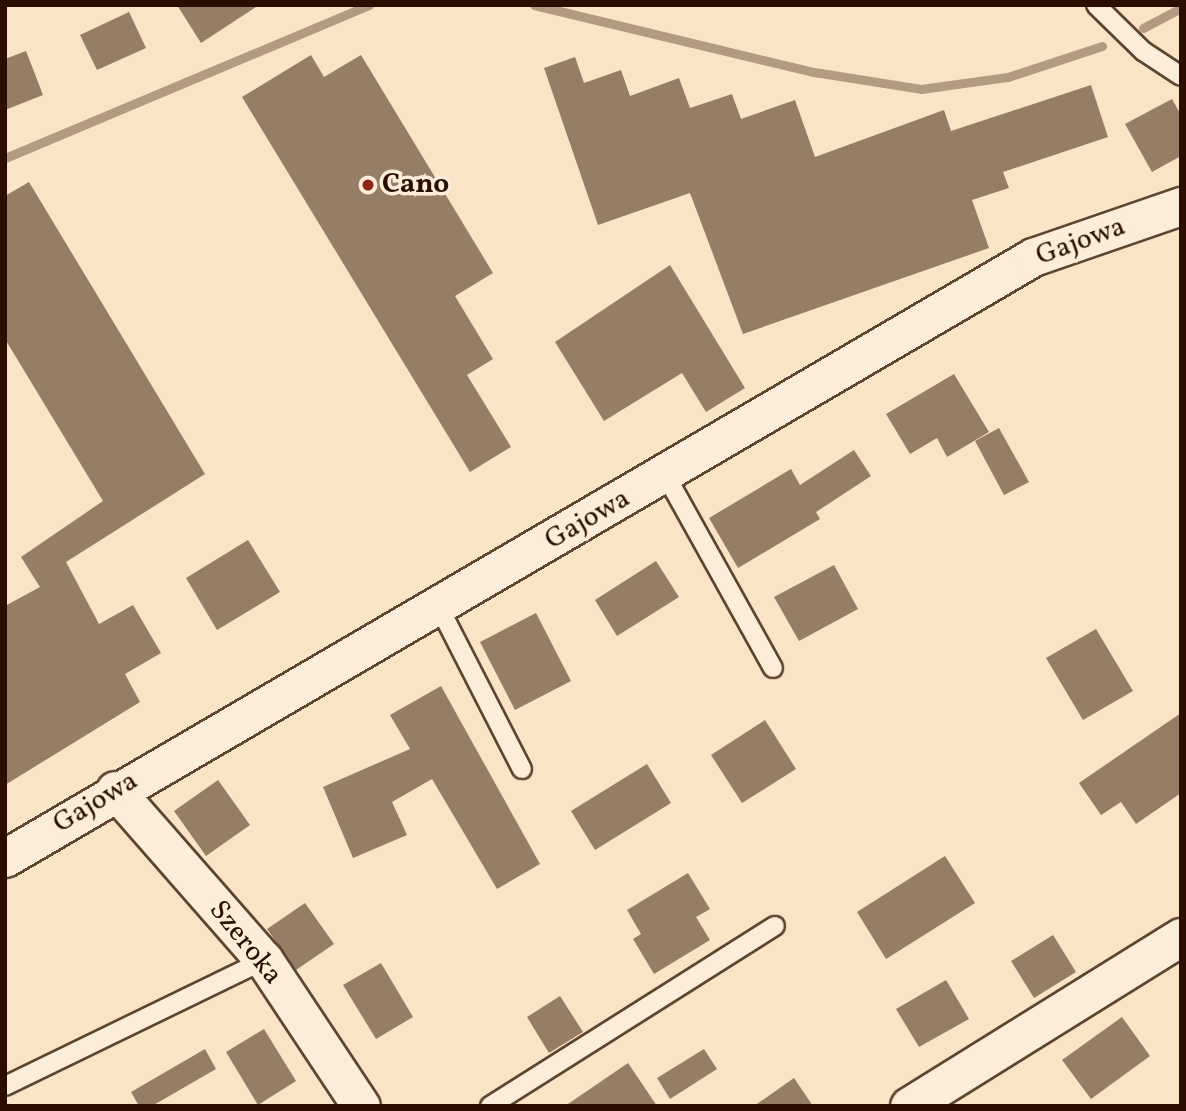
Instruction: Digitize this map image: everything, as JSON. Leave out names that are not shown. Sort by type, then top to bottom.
[{"type":"street","name":"Gajowa","points":[[5,858],[115,790],[439,607],[1034,257],[1181,206]]},
{"type":"street","name":"Szeroka","points":[[115,790],[264,961],[361,1106]]},
{"type":"street","points":[[909,1106],[1181,937]]},
{"type":"lane","points":[[1097,5],[1143,51],[1181,76]]},
{"type":"lane","points":[[665,474],[773,668]]},
{"type":"lane","points":[[439,607],[522,769]]},
{"type":"lane","points":[[490,1106],[775,926]]},
{"type":"lane","points":[[5,1086],[264,961]]},
{"type":"building","points":[[177,5],[259,5],[201,43]]},
{"type":"building","points":[[129,12],[146,48],[97,70],[80,35]]},
{"type":"building","points":[[26,51],[43,95],[5,110],[5,59]]},
{"type":"building","name":"Cano","points":[[311,55],[324,77],[361,55],[493,273],[455,296],[493,359],[467,375],[511,447],[470,472],[242,97]]},
{"type":"building","points":[[575,57],[584,83],[621,70],[630,96],[679,78],[690,108],[732,94],[741,119],[795,100],[815,157],[944,110],[951,131],[1091,85],[1108,137],[1003,172],[1009,188],[972,200],[989,248],[743,334],[690,193],[598,225],[544,68]]},
{"type":"building","points":[[1172,99],[1181,115],[1181,156],[1152,172],[1125,124]]},
{"type":"building","points":[[29,182],[205,474],[66,562],[99,624],[133,605],[161,653],[125,674],[140,702],[5,785],[5,606],[40,587],[21,557],[103,501],[5,339],[5,196]]},
{"type":"building","points":[[670,265],[745,388],[706,412],[682,373],[604,421],[555,342]]},
{"type":"building","points":[[954,374],[989,432],[947,457],[937,438],[910,454],[886,414]]},
{"type":"building","points":[[999,428],[1029,482],[1004,495],[975,441]]},
{"type":"building","points":[[854,450],[871,476],[816,512],[820,519],[738,568],[709,518],[791,469],[800,485]]},
{"type":"building","points":[[248,540],[280,592],[217,630],[186,578]]},
{"type":"building","points":[[656,561],[679,597],[617,636],[595,600]]},
{"type":"building","points":[[834,565],[858,609],[799,641],[774,597]]},
{"type":"building","points":[[536,613],[571,681],[515,710],[480,642]]},
{"type":"building","points":[[1096,629],[1133,691],[1083,720],[1046,658]]},
{"type":"building","points":[[441,686],[540,864],[497,889],[432,779],[392,802],[407,835],[353,858],[323,787],[410,749],[390,715]]},
{"type":"building","points":[[1181,713],[1181,793],[1136,824],[1121,802],[1101,815],[1079,783]]},
{"type":"building","points":[[765,720],[796,769],[742,803],[711,755]]},
{"type":"building","points":[[647,764],[671,803],[595,850],[571,811]]},
{"type":"building","points":[[218,780],[250,825],[206,856],[174,811]]},
{"type":"building","points":[[945,856],[975,903],[886,959],[857,912]]},
{"type":"building","points":[[688,873],[710,909],[696,917],[710,940],[654,974],[633,939],[641,934],[627,910]]},
{"type":"building","points":[[305,903],[334,944],[296,970],[267,929]]},
{"type":"building","points":[[1053,935],[1076,972],[1034,998],[1011,961]]},
{"type":"building","points":[[381,963],[413,1017],[376,1039],[343,985]]},
{"type":"building","points":[[946,980],[969,1019],[919,1047],[896,1009]]},
{"type":"building","points":[[560,996],[583,1032],[549,1053],[527,1017]]},
{"type":"building","points":[[1122,1017],[1150,1056],[1091,1099],[1062,1060]]},
{"type":"building","points":[[264,1029],[296,1081],[258,1105],[226,1052]]},
{"type":"building","points":[[205,1049],[216,1069],[152,1106],[139,1106],[131,1092]]},
{"type":"building","points":[[704,1049],[717,1069],[670,1099],[657,1078]]},
{"type":"building","points":[[628,1063],[657,1106],[565,1106]]},
{"type":"building","points":[[794,1078],[813,1106],[754,1106]]},
{"type":"waterway","points":[[5,158],[369,5]]},
{"type":"waterway","points":[[534,5],[814,72],[921,89],[1008,77],[1102,46]]},
{"type":"waterway","points":[[1143,28],[1181,8]]},
{"type":"place","name":"Cano","points":[[368,185]]}]
